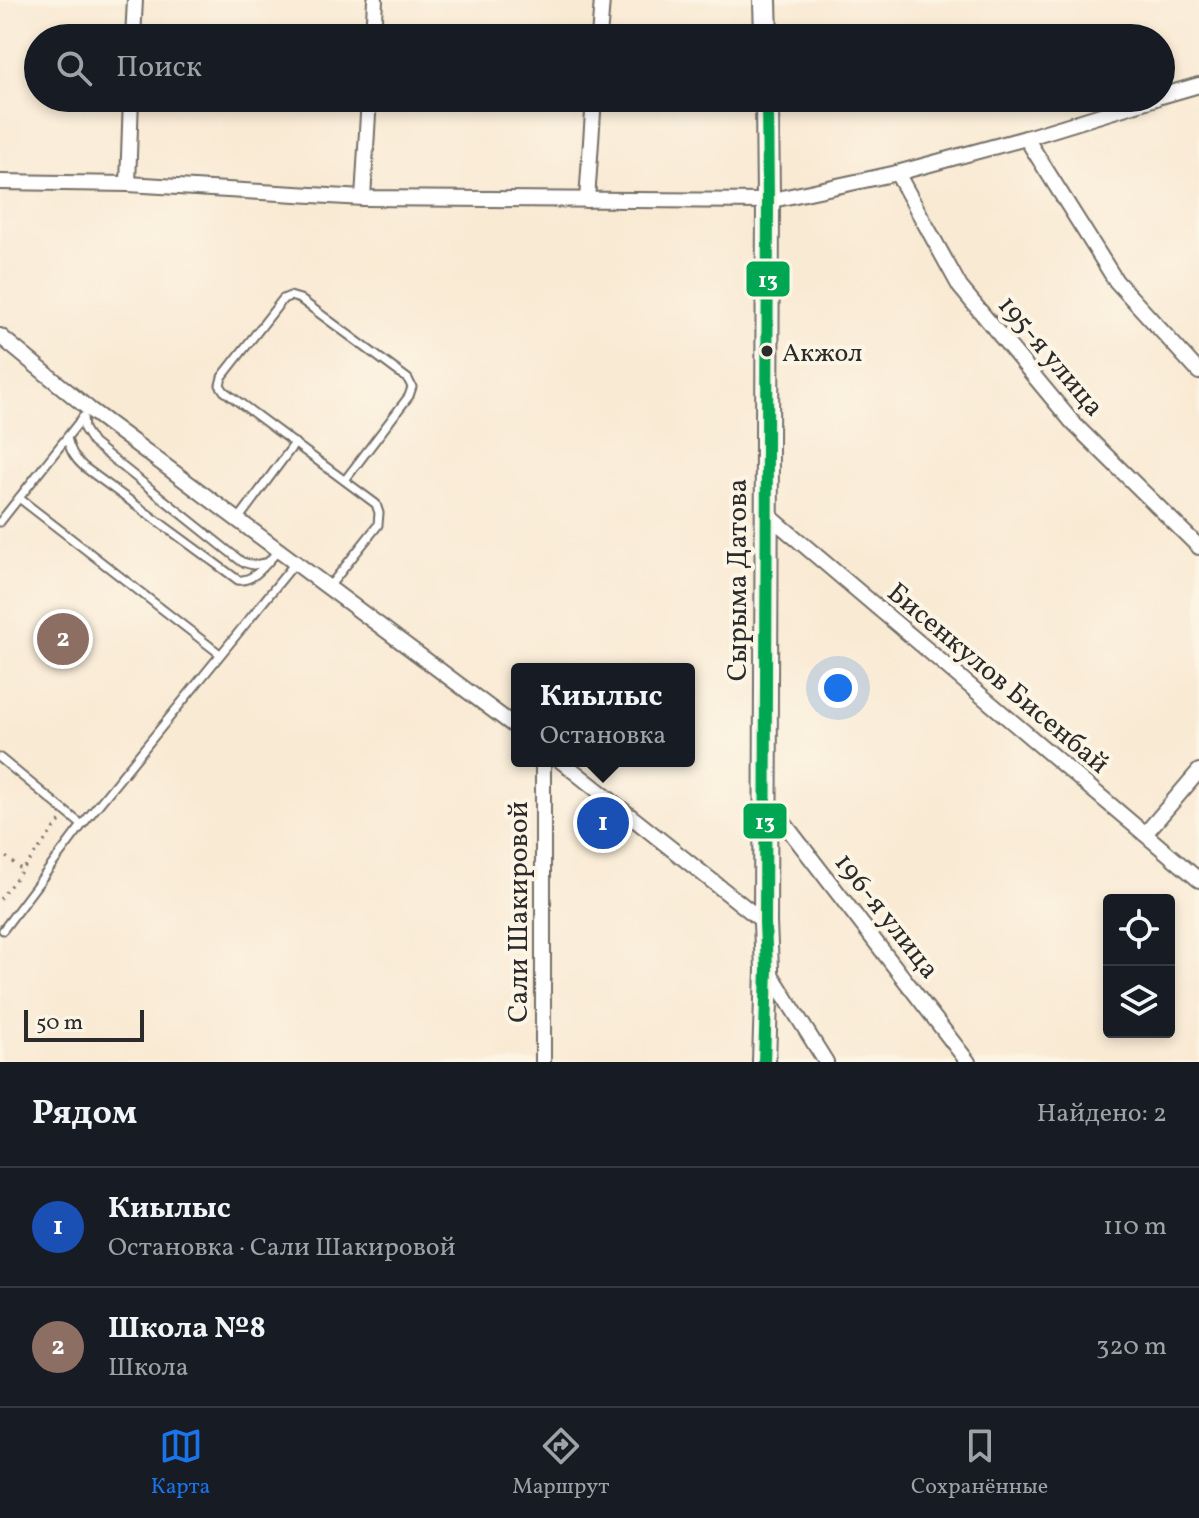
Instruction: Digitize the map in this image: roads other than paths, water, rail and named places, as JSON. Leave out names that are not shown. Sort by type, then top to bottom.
[{"type":"street","points":[[134,24],[135,0]]},
{"type":"street","points":[[374,24],[375,0]]},
{"type":"street","points":[[600,24],[602,0]]},
{"type":"street","points":[[765,0],[766,24]]},
{"type":"street","points":[[1175,92],[1199,85]]},
{"type":"street","points":[[128,184],[131,112]]},
{"type":"street","points":[[363,198],[368,112]]},
{"type":"street","points":[[587,200],[593,112]]},
{"type":"street","name":"Сырыма Датова","points":[[764,1062],[767,969],[767,112]]},
{"type":"street","points":[[0,182],[128,184],[363,198],[768,201],[897,173],[1110,112]]},
{"type":"street","points":[[1026,138],[1116,281],[1199,372]]},
{"type":"street","name":"195-я улица","points":[[897,173],[960,287],[1073,423],[1199,547]]},
{"type":"street","points":[[0,336],[86,413],[511,724]]},
{"type":"street","name":"Бисенкулов Бисенбай","points":[[766,513],[1199,880]]},
{"type":"street","name":"Сали Шакировой","points":[[543,767],[543,1062]]},
{"type":"street","points":[[569,767],[765,923]]},
{"type":"street","points":[[1145,834],[1199,771]]},
{"type":"street","name":"196-я улица","points":[[766,800],[968,1062]]},
{"type":"street","points":[[767,969],[826,1062]]},
{"type":"lane","points":[[328,588],[378,525],[376,504],[220,385],[222,377],[283,299],[290,296],[300,299],[384,361],[408,379],[412,387],[409,396],[345,480]]},
{"type":"lane","points":[[0,522],[86,413]]},
{"type":"lane","points":[[86,413],[84,429],[93,443],[242,562],[253,565],[265,563]]},
{"type":"lane","points":[[67,438],[69,449],[84,467],[238,580],[244,582],[253,578],[278,551]]},
{"type":"lane","points":[[237,521],[295,443]]},
{"type":"lane","points":[[19,498],[220,654]]},
{"type":"lane","points":[[3,930],[82,825],[295,563]]},
{"type":"lane","points":[[0,758],[82,825]]},
{"type":"place","name":"Акжол","points":[[767,351]]},
{"type":"place","name":"Школа №8","points":[[63,639]]},
{"type":"place","name":"Киылыс","points":[[603,823]]}]
